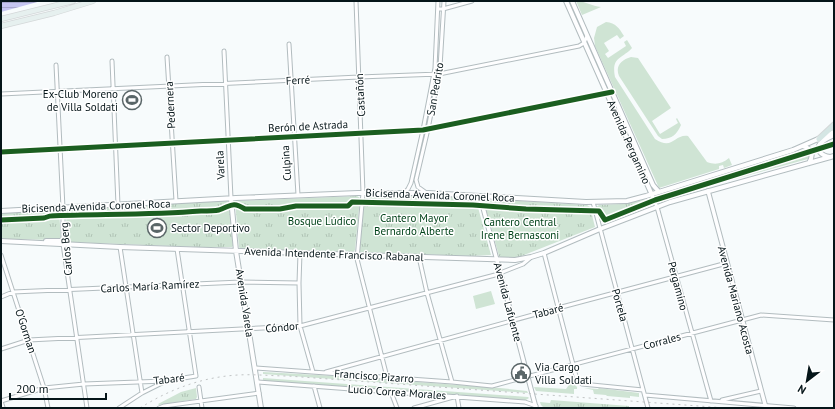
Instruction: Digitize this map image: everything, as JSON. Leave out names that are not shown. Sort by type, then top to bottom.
[{"type":"highway","points":[[819,139],[834,125]]},
{"type":"main road","points":[[1,19],[52,7],[51,5],[60,2],[64,4],[73,1]]},
{"type":"main road","points":[[1,26],[54,13],[93,1]]},
{"type":"main road","name":"Avenida Pergamino","points":[[566,1],[584,43],[654,186],[659,192]]},
{"type":"main road","name":"Avenida Pergamino","points":[[572,1],[652,194]]},
{"type":"main road","points":[[52,7],[54,13]]},
{"type":"main road","points":[[1,211],[231,198],[363,193],[428,193],[593,202],[627,201],[767,159],[803,146],[834,132]]},
{"type":"main road","points":[[833,157],[823,155],[818,149],[821,142],[834,135]]},
{"type":"main road","points":[[803,146],[808,148],[812,154],[812,159],[809,163]]},
{"type":"main road","name":"Avenida Intendente Francisco Rabanal","points":[[1,241],[120,247],[515,260],[544,253],[657,207],[708,191],[833,157]]},
{"type":"main road","name":"Avenida Varela","points":[[231,198],[236,251],[256,368],[261,408]]},
{"type":"street","name":"Castañón","points":[[356,1],[363,193],[357,262],[387,377]]},
{"type":"street","name":"San Pedrito","points":[[404,193],[411,184],[434,75],[438,1]]},
{"type":"street","name":"San Pedrito","points":[[428,193],[420,190],[416,184],[439,74],[444,1]]},
{"type":"street","points":[[438,9],[472,1]]},
{"type":"street","points":[[584,43],[587,36]]},
{"type":"street","name":"Ferré","points":[[1,94],[359,77],[434,75],[579,46],[584,43]]},
{"type":"street","name":"Culpina","points":[[289,44],[298,196]]},
{"type":"street","name":"Varela","points":[[224,51],[231,198]]},
{"type":"street","name":"Pedernera","points":[[167,56],[176,201]]},
{"type":"street","points":[[112,61],[118,204]]},
{"type":"street","name":"Carlos Berg","points":[[56,65],[63,208],[63,243],[88,408]]},
{"type":"street","name":"Berón de Astrada","points":[[1,152],[423,130],[609,92]]},
{"type":"street","name":"Avenida Mariano Acosta","points":[[708,191],[741,321],[765,407]]},
{"type":"street","name":"Pergamino","points":[[652,194],[657,207],[691,334],[711,401]]},
{"type":"street","name":"Avenida Lafuente","points":[[480,196],[536,407]]},
{"type":"street","name":"Portela","points":[[593,202],[648,408]]},
{"type":"street","points":[[120,247],[142,393]]},
{"type":"street","points":[[177,249],[190,332]]},
{"type":"street","points":[[300,253],[300,326],[313,372]]},
{"type":"street","points":[[544,253],[577,380],[582,384],[643,390]]},
{"type":"street","name":"O'Gorman","points":[[1,255],[44,388],[48,408]]},
{"type":"street","points":[[419,257],[452,382]]},
{"type":"street","name":"Cóndor","points":[[1,349],[29,340],[300,326],[500,274],[522,264],[531,257]]},
{"type":"street","name":"Tabaré","points":[[323,373],[513,320],[727,263]]},
{"type":"street","name":"Carlos María Ramírez","points":[[1,296],[13,292],[183,284],[241,282],[299,283]]},
{"type":"street","name":"Corrales","points":[[492,386],[528,378],[756,316],[765,315],[834,320]]},
{"type":"street","name":"Tabaré","points":[[1,402],[44,388],[84,384],[166,381],[196,376],[190,332]]},
{"type":"street","name":"Francisco Pizarro","points":[[256,368],[492,386]]},
{"type":"street","points":[[119,408],[142,393],[166,381]]},
{"type":"street","name":"Lucio Correa Morales","points":[[258,382],[525,402],[536,407]]},
{"type":"street","points":[[314,386],[320,408]]},
{"type":"street","points":[[199,387],[202,408]]},
{"type":"street","points":[[718,401],[761,391]]},
{"type":"street","points":[[391,392],[396,408]]},
{"type":"street","points":[[159,408],[164,406],[259,393]]},
{"type":"street","points":[[645,395],[718,401],[765,407],[794,408]]},
{"type":"street","points":[[414,408],[457,396],[460,408]]},
{"type":"street","points":[[1,402],[3,408]]},
{"type":"green space","points":[[576,1],[595,6],[601,7],[582,15]]},
{"type":"green space","points":[[606,22],[617,26],[624,36],[620,39],[617,35],[604,43],[609,51],[605,54],[608,58],[626,46],[624,42],[627,40],[632,48],[616,62],[614,70],[615,77],[655,139],[661,142],[670,143],[679,137],[688,136],[707,162],[724,162],[729,158],[732,165],[724,168],[723,165],[719,166],[719,169],[659,188],[595,46],[594,38],[597,27]]},
{"type":"green space","points":[[631,57],[638,58],[671,108],[652,121],[660,134],[678,123],[677,118],[681,125],[678,131],[671,137],[662,139],[658,136],[619,76],[618,66],[624,60]]},
{"type":"green space","points":[[803,150],[810,154],[808,159],[708,185],[658,201],[657,197],[706,184]]},
{"type":"green space","name":"Cantero Mayor Bernardo Alberte","points":[[421,193],[426,196],[474,198],[476,200],[491,255],[470,256],[360,252],[364,198],[366,195]]},
{"type":"green space","name":"Bosque Lúdico","points":[[357,196],[360,198],[355,250],[353,252],[240,249],[239,247],[235,201]]},
{"type":"green space","name":"Cantero Central Irene Bernasconi","points":[[486,199],[587,205],[590,207],[595,227],[519,257],[501,258],[499,256],[484,202]]},
{"type":"green space","points":[[650,199],[652,203],[604,222],[599,222],[596,207],[599,205],[621,204]]},
{"type":"green space","points":[[226,200],[230,203],[232,247],[68,242],[65,240],[67,209]]},
{"type":"green space","points":[[59,211],[60,240],[1,239],[1,213]]},
{"type":"green space","points":[[491,291],[495,304],[476,309],[473,296]]},
{"type":"green space","points":[[263,372],[500,388],[527,391],[528,393],[263,374]]},
{"type":"green space","points":[[263,378],[529,398],[526,400],[263,381]]},
{"type":"green space","points":[[573,379],[577,387],[577,389],[574,389],[574,394],[536,391],[534,387],[566,389]]},
{"type":"green space","points":[[196,388],[196,399],[158,404],[181,392]]},
{"type":"green space","points":[[584,388],[599,388],[639,393],[639,397],[630,396],[630,398],[594,394],[593,390]]},
{"type":"green space","points":[[551,400],[629,406],[629,408],[543,407],[540,402],[550,403]]},
{"type":"water","points":[[1,1],[41,1],[1,12]]},
{"type":"railway","points":[[140,408],[163,395],[187,385],[212,378],[238,375],[288,376],[726,408]]},
{"type":"cycle path","points":[[1,152],[423,130],[612,92]]},
{"type":"cycle path","name":"Bicisenda Avenida Coronel Roca","points":[[1,220],[44,218],[50,216],[212,211],[234,205],[245,209],[280,209],[296,206],[348,206],[352,202],[473,205],[526,209],[599,211],[605,220],[655,200],[834,144]]},
{"type":"place","name":"Ex-Club Moreno de Villa Soldati","points":[[132,100]]},
{"type":"place","name":"Sector Deportivo","points":[[157,228]]},
{"type":"place","name":"Via Cargo Villa Soldati","points":[[521,373]]}]
